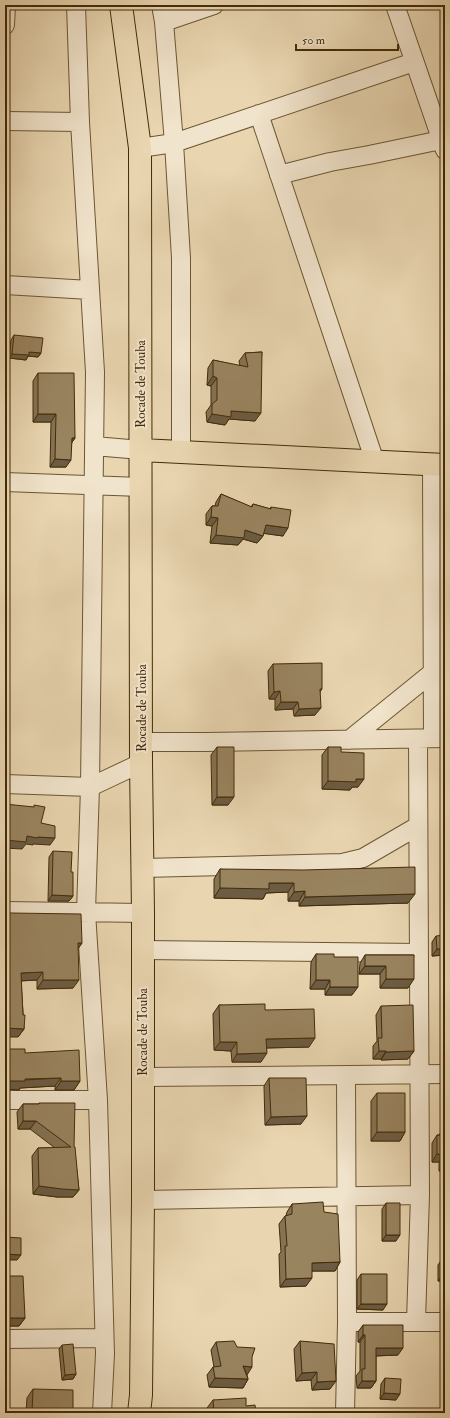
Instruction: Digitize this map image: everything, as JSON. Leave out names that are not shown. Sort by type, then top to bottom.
[{"type":"main road","name":"Rocade de Touba","points":[[121,5],[140,148],[144,913],[143,1200],[141,1395],[139,1413]]},
{"type":"main road","points":[[141,450],[438,465]]},
{"type":"street","points":[[5,25],[6,5]]},
{"type":"street","points":[[76,5],[80,122],[95,372],[90,787],[86,912],[98,1100],[104,1338],[102,1413]]},
{"type":"street","points":[[180,452],[181,258],[174,143],[163,13],[214,5]]},
{"type":"street","points":[[279,175],[330,162],[443,145],[395,5]]},
{"type":"street","points":[[140,148],[174,143],[414,62]]},
{"type":"street","points":[[259,114],[375,462]]},
{"type":"street","points":[[5,122],[80,122]]},
{"type":"street","points":[[5,285],[90,290]]},
{"type":"street","points":[[94,446],[141,450]]},
{"type":"street","points":[[416,1322],[420,1196],[418,826],[432,738],[438,465]]},
{"type":"street","points":[[5,482],[141,487]]},
{"type":"street","points":[[349,740],[433,672]]},
{"type":"street","points":[[5,784],[90,787],[142,752],[205,742],[432,738]]},
{"type":"street","points":[[143,868],[342,863],[363,858],[418,826]]},
{"type":"street","points":[[5,911],[144,913]]},
{"type":"street","points":[[143,950],[419,953]]},
{"type":"street","points":[[143,1077],[445,1074]]},
{"type":"street","points":[[345,1413],[347,1322],[346,1075]]},
{"type":"street","points":[[5,1100],[98,1100]]},
{"type":"street","points":[[143,1200],[420,1196]]},
{"type":"street","points":[[347,1322],[445,1322]]},
{"type":"street","points":[[5,1339],[104,1338]]},
{"type":"building","points":[[14,335],[43,338],[41,353],[29,352],[29,355],[12,354]]},
{"type":"building","points":[[262,352],[261,413],[231,411],[231,417],[212,414],[212,404],[217,400],[217,378],[213,376],[213,360],[248,367],[245,353]]},
{"type":"building","points":[[38,373],[74,373],[75,438],[72,438],[71,460],[55,459],[56,414],[38,414]]},
{"type":"building","points":[[221,494],[252,507],[253,504],[271,509],[271,507],[291,510],[288,528],[266,525],[263,536],[245,530],[244,538],[216,535],[218,518],[211,517],[212,506],[218,506]]},
{"type":"building","points":[[322,663],[322,689],[320,689],[321,708],[299,709],[298,702],[281,702],[280,691],[274,692],[273,664]]},
{"type":"building","points":[[217,747],[234,747],[234,797],[217,797]]},
{"type":"building","points":[[328,747],[341,747],[341,752],[364,753],[364,779],[356,779],[356,782],[328,781]]},
{"type":"building","points":[[5,804],[45,807],[41,823],[55,826],[55,838],[37,838],[27,836],[26,842],[5,840]]},
{"type":"building","points":[[53,851],[72,852],[71,872],[73,872],[73,896],[52,895]]},
{"type":"building","points":[[415,867],[415,894],[305,897],[305,891],[294,892],[294,883],[269,883],[269,889],[220,888],[220,869],[303,870]]},
{"type":"building","points":[[5,911],[11,913],[81,914],[82,943],[78,943],[79,980],[43,980],[43,972],[21,973],[23,1015],[25,1015],[24,1029],[5,1028]]},
{"type":"building","points":[[445,935],[445,949],[437,949],[436,936]]},
{"type":"building","points":[[316,954],[334,954],[334,957],[358,957],[358,987],[330,987],[330,980],[316,980]]},
{"type":"building","points":[[365,955],[414,955],[414,979],[386,979],[386,966],[365,966]]},
{"type":"building","points":[[265,1004],[265,1010],[314,1009],[315,1038],[266,1039],[267,1053],[237,1054],[237,1042],[220,1042],[219,1005]]},
{"type":"building","points":[[413,1005],[414,1051],[379,1051],[378,1038],[382,1038],[381,1006]]},
{"type":"building","points":[[5,1049],[25,1049],[25,1053],[79,1050],[80,1081],[61,1081],[61,1078],[5,1081]]},
{"type":"building","points":[[269,1078],[306,1078],[307,1116],[271,1117]]},
{"type":"building","points":[[377,1093],[405,1093],[405,1132],[377,1132]]},
{"type":"building","points":[[75,1103],[74,1147],[79,1190],[39,1186],[38,1148],[71,1147],[36,1121],[23,1121],[23,1104]]},
{"type":"building","points":[[444,1128],[445,1164],[444,1155],[437,1154],[437,1135],[444,1136]]},
{"type":"building","points":[[323,1202],[324,1212],[338,1214],[340,1262],[312,1263],[312,1278],[286,1279],[285,1246],[287,1246],[285,1216],[292,1214],[292,1204]]},
{"type":"building","points":[[386,1203],[400,1203],[400,1235],[386,1235]]},
{"type":"building","points":[[5,1237],[21,1238],[21,1255],[5,1254]]},
{"type":"building","points":[[442,1259],[445,1259],[445,1275],[442,1275]]},
{"type":"building","points":[[361,1274],[387,1274],[387,1304],[361,1304]]},
{"type":"building","points":[[5,1276],[23,1276],[25,1318],[9,1318],[8,1290],[5,1291]]},
{"type":"building","points":[[363,1325],[403,1325],[403,1348],[376,1348],[376,1381],[362,1381],[362,1369],[365,1369],[365,1335],[363,1335]]},
{"type":"building","points":[[234,1341],[237,1347],[255,1348],[252,1357],[252,1367],[243,1366],[248,1379],[215,1378],[213,1367],[221,1366],[216,1342]]},
{"type":"building","points":[[300,1341],[334,1344],[336,1381],[317,1382],[317,1372],[302,1373]]},
{"type":"building","points":[[73,1344],[76,1374],[65,1375],[62,1345]]},
{"type":"building","points":[[385,1378],[401,1379],[400,1394],[384,1393]]},
{"type":"building","points":[[33,1389],[73,1390],[73,1413],[32,1413]]},
{"type":"building","points":[[246,1398],[246,1406],[255,1405],[256,1413],[214,1413],[213,1400]]}]
